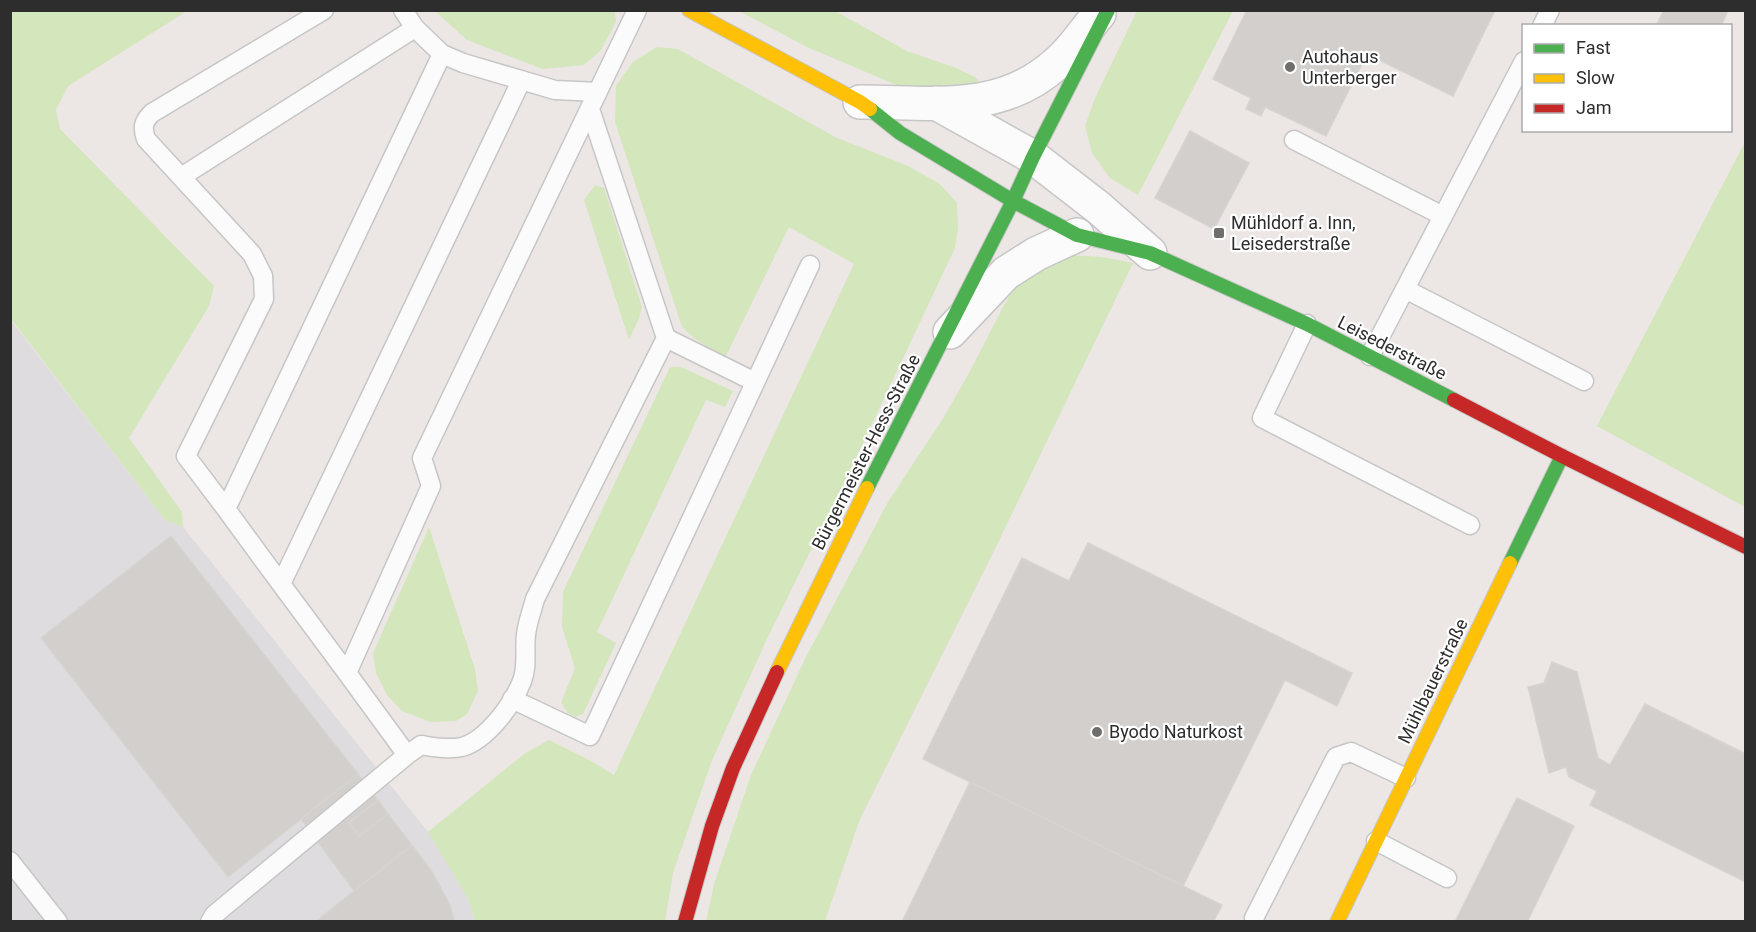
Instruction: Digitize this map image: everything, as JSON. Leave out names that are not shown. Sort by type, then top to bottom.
[{"type":"street","name":"Leisederstraße","points":[[689,10],[860,102],[900,133],[1013,201],[1077,235],[1150,253],[1307,324],[1562,456],[1746,547]]},
{"type":"street","points":[[860,102],[971,102],[1001,96],[1025,87],[1058,63],[1102,10]]},
{"type":"street","name":"Bürgermeister-Hess-Straße","points":[[685,921],[712,825],[733,768],[786,650],[1108,10]]},
{"type":"street","points":[[934,103],[1033,157],[1099,208],[1150,253]]},
{"type":"street","points":[[942,340],[1005,273],[1036,254],[1077,235]]},
{"type":"street","name":"Mühlbauerstraße","points":[[1337,921],[1562,456]]},
{"type":"lane","points":[[324,10],[152,113],[144,122],[143,131],[146,139],[252,254],[263,276],[264,299],[186,456],[407,755]]},
{"type":"lane","points":[[403,10],[415,28],[442,54],[463,63],[555,90],[597,92]]},
{"type":"lane","points":[[347,673],[430,486],[422,458],[637,10]]},
{"type":"lane","points":[[1543,24],[1550,10]]},
{"type":"lane","points":[[181,177],[415,28]]},
{"type":"lane","points":[[226,509],[442,54]]},
{"type":"lane","points":[[1370,357],[1522,65]]},
{"type":"lane","points":[[281,584],[521,81]]},
{"type":"lane","points":[[210,921],[213,915],[421,745],[444,748],[462,747],[495,726],[523,680],[526,666],[526,635],[535,599],[666,338],[590,109]]},
{"type":"lane","points":[[1294,140],[1443,216]]},
{"type":"lane","points":[[512,699],[590,736],[810,265]]},
{"type":"lane","points":[[1405,289],[1584,381]]},
{"type":"lane","points":[[1307,324],[1262,418],[1470,525]]},
{"type":"lane","points":[[666,338],[755,382]]},
{"type":"lane","points":[[1255,921],[1254,918],[1336,757],[1351,752],[1406,778]]},
{"type":"lane","points":[[1376,841],[1447,878]]},
{"type":"lane","points":[[10,861],[58,921]]},
{"type":"shaded area","points":[[10,319],[165,520],[183,527],[433,838],[468,899],[475,921],[11,921]]},
{"type":"green space","points":[[11,10],[187,11],[68,86],[56,110],[60,129],[214,286],[209,306],[129,438],[182,512],[183,527],[165,520],[11,319]]},
{"type":"green space","points":[[435,11],[615,11],[616,22],[601,50],[584,65],[543,69],[467,40]]},
{"type":"green space","points":[[739,11],[835,11],[907,51],[975,77],[984,87],[906,89],[807,47]]},
{"type":"green space","points":[[1137,11],[1233,11],[1138,195],[1110,178],[1092,153],[1085,126],[1095,98]]},
{"type":"green space","points":[[657,47],[678,49],[835,137],[908,166],[940,184],[957,203],[958,229],[955,248],[845,481],[766,641],[712,760],[673,873],[665,921],[475,921],[468,899],[428,832],[524,754],[549,740],[614,775],[854,264],[789,227],[725,358],[694,338],[682,327],[615,122],[616,86],[633,62]]},
{"type":"green space","points":[[1745,142],[1745,507],[1597,426]]},
{"type":"green space","points":[[595,185],[604,188],[642,307],[629,340],[584,200]]},
{"type":"green space","points":[[1068,255],[1102,257],[1133,263],[992,555],[860,819],[825,921],[706,922],[714,884],[751,775],[805,659],[888,502],[942,420],[1016,285],[1030,271]]},
{"type":"green space","points":[[670,367],[681,367],[733,391],[725,407],[706,400],[597,632],[616,643],[583,714],[575,717],[568,713],[561,703],[575,668],[562,627],[563,592]]},
{"type":"green space","points":[[429,527],[475,669],[478,691],[467,714],[456,721],[431,722],[402,711],[387,695],[376,673],[373,653]]},
{"type":"building","name":"Autohaus Unterberger","points":[[1247,10],[1495,10],[1453,96],[1367,54],[1326,136],[1265,107],[1261,116],[1246,109],[1251,98],[1213,79]]},
{"type":"building","points":[[1664,10],[1728,10],[1722,24],[1657,24]]},
{"type":"building","points":[[1190,131],[1249,163],[1214,229],[1155,198]]},
{"type":"building","points":[[171,536],[358,774],[228,877],[41,638]]},
{"type":"building","name":"Byodo Naturkost","points":[[1088,543],[1352,673],[1337,706],[1285,680],[1183,886],[923,759],[1022,558],[1069,581]]},
{"type":"building","points":[[1552,662],[1577,672],[1598,758],[1610,765],[1645,704],[1746,754],[1746,882],[1590,805],[1597,791],[1569,777],[1566,767],[1549,773],[1528,687],[1544,683]]},
{"type":"building","points":[[358,774],[378,800],[349,823],[359,836],[388,814],[412,845],[354,891],[301,819]]},
{"type":"building","points":[[970,782],[1222,905],[1213,922],[902,922]]},
{"type":"building","points":[[1517,798],[1574,826],[1527,922],[1455,922]]},
{"type":"building","points":[[378,800],[388,814],[359,836],[349,823]]},
{"type":"building","points":[[412,845],[431,870],[449,903],[455,922],[315,922]]},
{"type":"traffic: fast","points":[[867,488],[1108,10]]},
{"type":"traffic: fast","points":[[870,109],[900,133],[1013,201],[1077,235],[1150,253],[1307,324],[1454,400]]},
{"type":"traffic: fast","points":[[1510,563],[1562,456]]},
{"type":"traffic: slow","points":[[689,10],[870,109]]},
{"type":"traffic: slow","points":[[777,672],[867,488]]},
{"type":"traffic: slow","points":[[1337,922],[1510,563]]},
{"type":"traffic: jam","points":[[1454,400],[1746,547]]},
{"type":"traffic: jam","points":[[685,922],[712,826],[733,768],[777,672]]},
{"type":"place","name":"Autohaus Unterberger","points":[[1290,67]]},
{"type":"place","name":"Mühldorf a. Inn, Leisederstraße","points":[[1219,233]]},
{"type":"place","name":"Byodo Naturkost","points":[[1097,732]]}]
